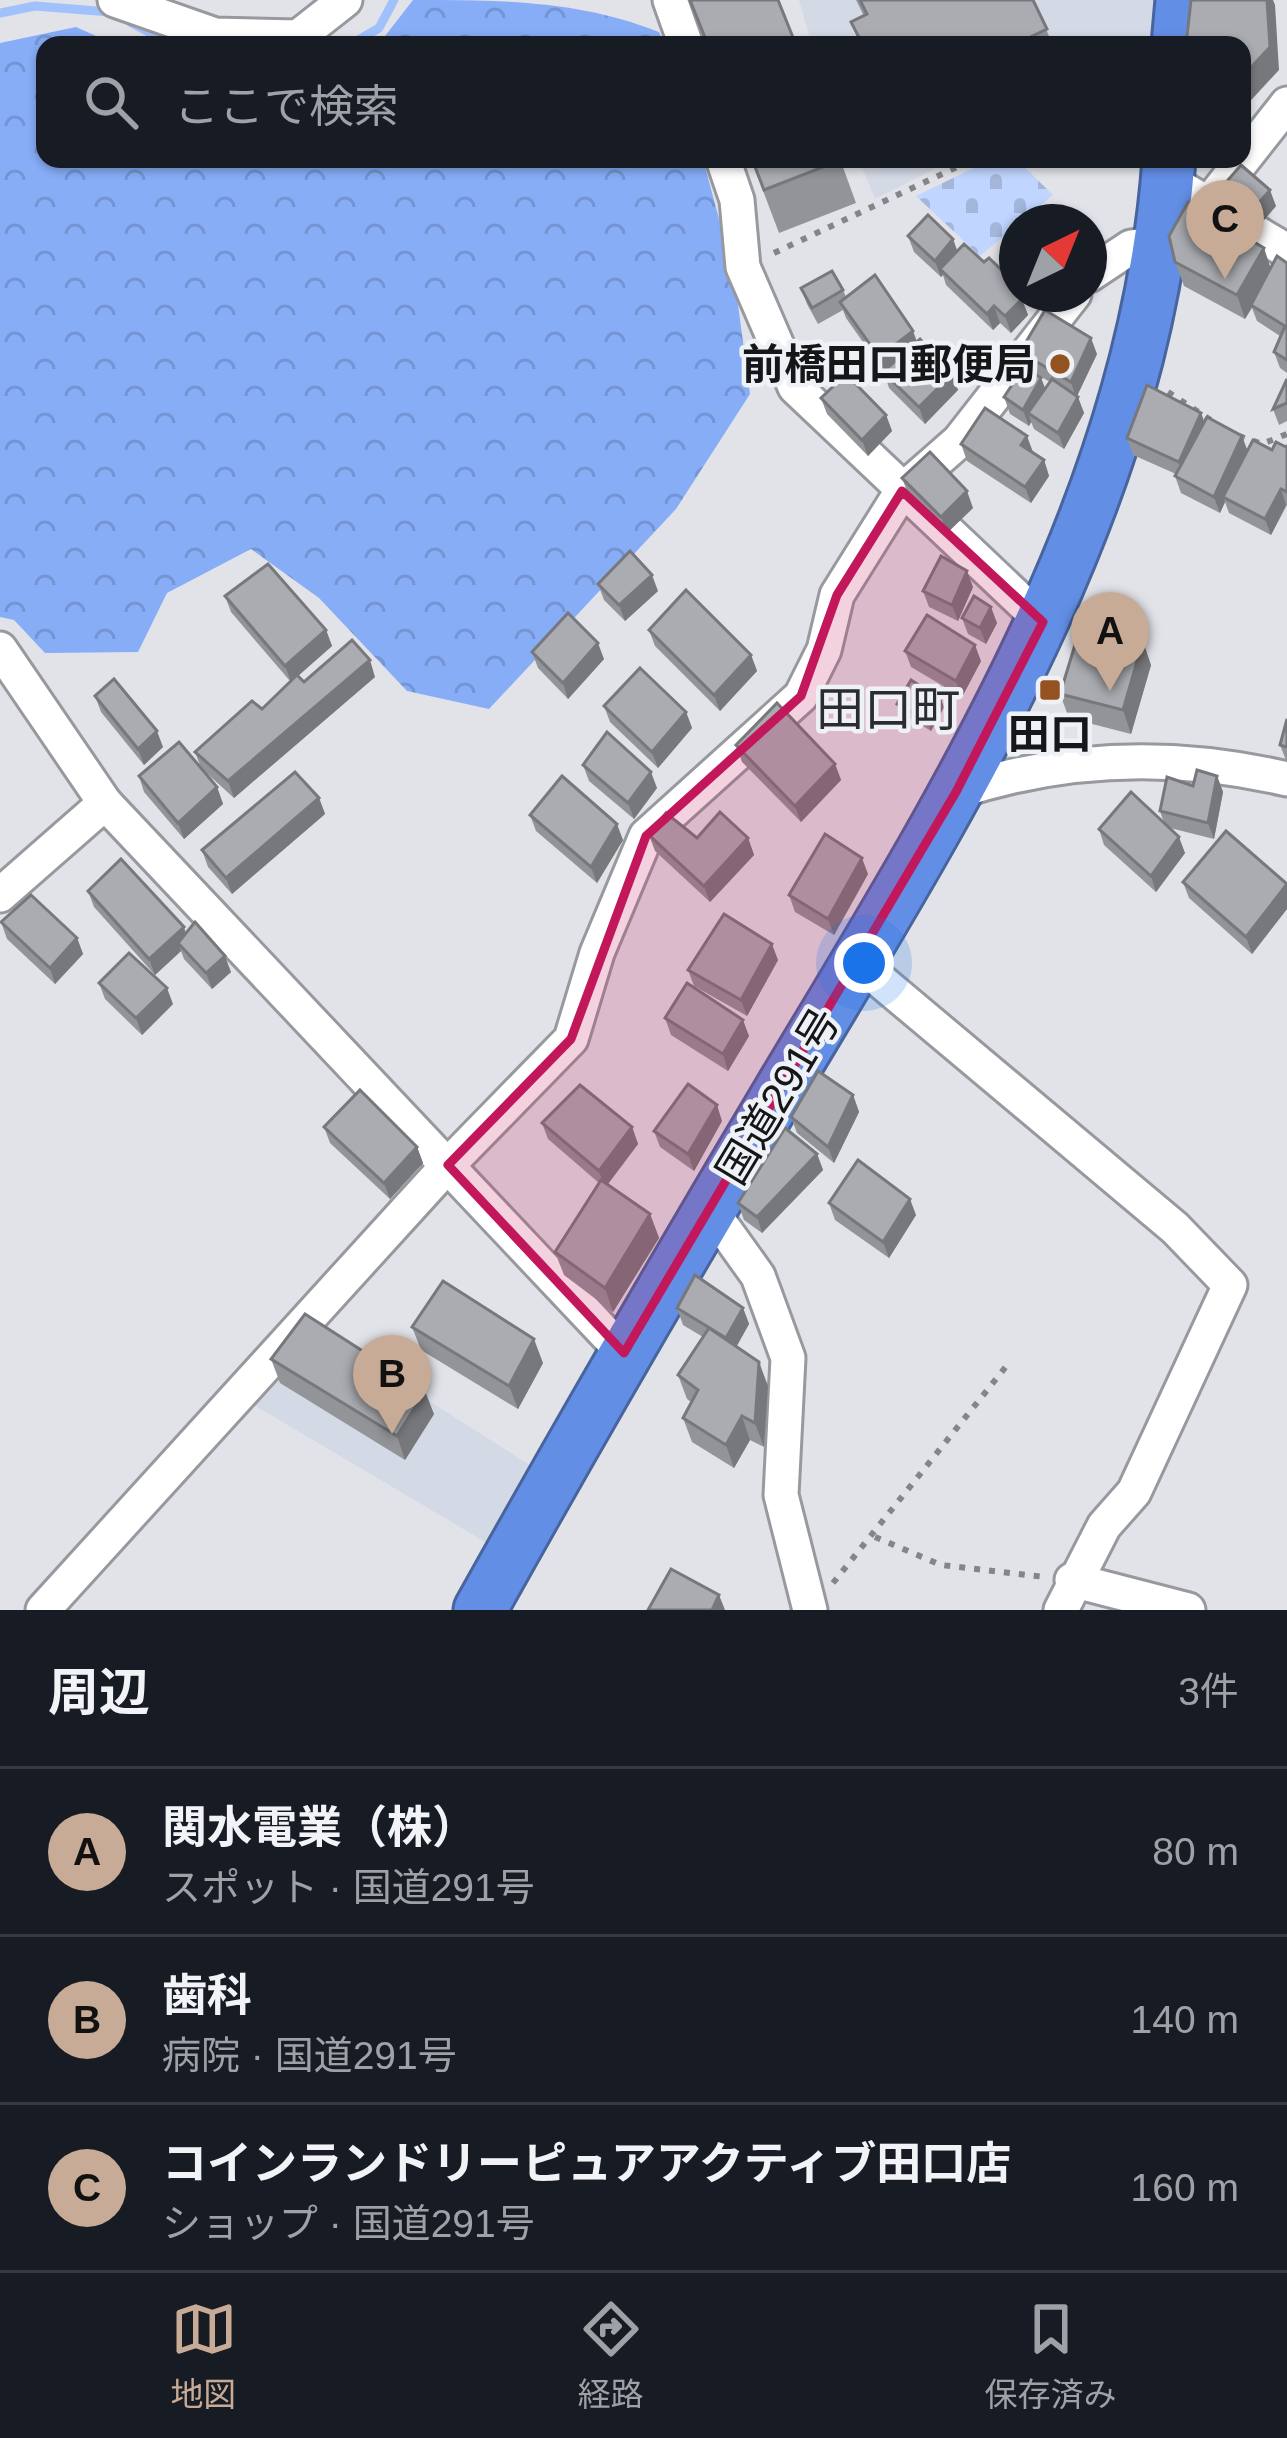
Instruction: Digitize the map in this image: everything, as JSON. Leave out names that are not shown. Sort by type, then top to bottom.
[{"type":"highway","points":[[1179,36],[1182,0]]},
{"type":"highway","name":"国道291号","points":[[480,1610],[624,1353],[956,792],[1043,622],[1085,526],[1136,370],[1159,243],[1182,181]]},
{"type":"street","points":[[115,0],[215,35],[256,36]]},
{"type":"street","points":[[299,36],[345,0]]},
{"type":"street","points":[[670,0],[683,36]]},
{"type":"street","points":[[1251,130],[1287,104]]},
{"type":"street","points":[[727,168],[737,200],[743,267],[795,387],[1043,622]]},
{"type":"street","points":[[1182,181],[1287,251]]},
{"type":"street","points":[[1107,263],[1131,247],[1159,243]]},
{"type":"street","points":[[43,1610],[448,1166],[571,1039],[596,953],[646,836],[801,696],[824,650],[837,596],[902,491],[959,441],[1060,312]]},
{"type":"street","points":[[0,649],[105,803],[624,1353]]},
{"type":"street","points":[[956,792],[1009,774],[1138,761],[1196,761],[1287,779]]},
{"type":"street","points":[[0,895],[105,803]]},
{"type":"street","points":[[858,962],[1175,1228],[1230,1285],[1133,1492],[1104,1526],[1066,1595],[1188,1610]]},
{"type":"street","points":[[710,1209],[758,1276],[788,1358],[781,1495],[810,1609]]},
{"type":"path","points":[[743,267],[955,168]]},
{"type":"path","points":[[1136,370],[1228,432],[1262,444],[1287,434]]},
{"type":"path","points":[[810,1609],[874,1537],[1009,1364]]},
{"type":"path","points":[[874,1537],[941,1565],[1066,1595]]},
{"type":"highlighted area","points":[[902,491],[1043,622],[956,792],[624,1353],[448,1165],[571,1039],[646,836],[801,696],[837,595]]},
{"type":"shaded area","points":[[799,0],[1155,0],[1153,36],[809,36]]},
{"type":"shaded area","points":[[863,168],[936,168],[875,199]]},
{"type":"shaded area","points":[[316,1329],[531,1466],[487,1543],[249,1402]]},
{"type":"green space","points":[[413,0],[569,8],[629,21],[661,36],[385,36]]},
{"type":"green space","points":[[76,27],[96,36],[36,36],[36,168],[705,168],[734,275],[750,394],[676,509],[489,709],[407,691],[319,598],[251,549],[167,593],[138,652],[45,653],[14,620],[0,617],[0,43]]},
{"type":"green space","points":[[974,168],[1025,168],[1053,195],[1042,204],[999,204],[999,240],[980,256],[916,196]]},
{"type":"building","points":[[690,0],[778,0],[792,36],[704,36]]},
{"type":"building","points":[[860,0],[1033,0],[1047,29],[1033,36],[858,36],[851,22],[867,14]]},
{"type":"building","points":[[1191,0],[1267,0],[1270,47],[1251,67],[1251,36],[1187,36]]},
{"type":"building","points":[[755,168],[820,168],[764,190]]},
{"type":"building","points":[[1238,168],[1244,168],[1270,190],[1251,212],[1221,188]]},
{"type":"building","points":[[1188,202],[1264,248],[1237,295],[1175,262],[1169,236]]},
{"type":"building","points":[[928,215],[953,239],[935,261],[908,236]]},
{"type":"building","points":[[964,244],[984,262],[989,258],[999,268],[999,311],[994,306],[987,314],[940,269]]},
{"type":"building","points":[[1277,256],[1287,263],[1287,360],[1274,352],[1285,326],[1251,305]]},
{"type":"building","points":[[832,271],[843,290],[812,308],[801,288]]},
{"type":"building","points":[[875,275],[913,331],[879,357],[840,302]]},
{"type":"building","points":[[1044,312],[1091,338],[1071,382],[1020,352]]},
{"type":"building","points":[[920,339],[952,374],[919,407],[883,372]]},
{"type":"building","points":[[1024,367],[1041,378],[1023,410],[1004,397]]},
{"type":"building","points":[[846,374],[886,415],[862,440],[821,398]]},
{"type":"building","points":[[1052,379],[1078,397],[1058,433],[1028,413]]},
{"type":"building","points":[[1287,379],[1287,403],[1273,409]]},
{"type":"building","points":[[1147,385],[1201,413],[1179,462],[1127,438]]},
{"type":"building","points":[[985,408],[1027,436],[1021,445],[1044,460],[1025,487],[961,444]]},
{"type":"building","points":[[1207,417],[1242,436],[1214,497],[1175,476]]},
{"type":"building","points":[[1253,440],[1272,450],[1276,442],[1287,446],[1287,492],[1281,489],[1265,519],[1223,497]]},
{"type":"building","points":[[930,452],[967,491],[941,517],[902,478]]},
{"type":"building","points":[[630,551],[652,575],[619,605],[598,584]]},
{"type":"building","points":[[941,556],[967,571],[952,605],[923,591]]},
{"type":"building","points":[[268,564],[326,630],[285,666],[225,596]]},
{"type":"building","points":[[686,590],[751,655],[714,695],[649,630]]},
{"type":"building","points":[[974,596],[991,607],[980,628],[962,618]]},
{"type":"building","points":[[568,613],[598,643],[563,683],[532,652]]},
{"type":"building","points":[[927,615],[975,645],[956,681],[905,651]]},
{"type":"building","points":[[1082,622],[1143,641],[1123,710],[1060,694]]},
{"type":"building","points":[[352,640],[370,660],[228,781],[195,752],[252,701],[262,709],[297,675],[304,682]]},
{"type":"building","points":[[640,668],[686,712],[652,752],[604,706]]},
{"type":"building","points":[[114,679],[157,731],[138,749],[95,696]]},
{"type":"building","points":[[911,680],[941,699],[928,722],[897,704]]},
{"type":"building","points":[[777,703],[835,764],[795,806],[736,745]]},
{"type":"building","points":[[1287,719],[1287,747],[1280,745]]},
{"type":"building","points":[[607,732],[651,772],[628,803],[583,765]]},
{"type":"building","points":[[179,742],[217,787],[178,823],[139,776]]},
{"type":"building","points":[[1197,770],[1217,776],[1208,823],[1160,811],[1167,777],[1193,786]]},
{"type":"building","points":[[295,772],[319,798],[226,878],[202,850]]},
{"type":"building","points":[[562,776],[617,824],[591,867],[530,815]]},
{"type":"building","points":[[1131,792],[1179,837],[1151,876],[1099,829]]},
{"type":"building","points":[[720,812],[748,838],[704,886],[649,835],[666,813],[697,838]]},
{"type":"building","points":[[1226,831],[1287,884],[1246,937],[1183,882]]},
{"type":"building","points":[[825,834],[862,858],[828,919],[789,895]]},
{"type":"building","points":[[121,859],[184,927],[149,959],[88,891]]},
{"type":"building","points":[[31,895],[77,938],[50,968],[1,922]]},
{"type":"building","points":[[724,914],[772,944],[741,1000],[688,970]]},
{"type":"building","points":[[195,922],[225,956],[206,973],[178,943]]},
{"type":"building","points":[[129,953],[167,988],[136,1018],[99,983]]},
{"type":"building","points":[[687,983],[743,1020],[723,1054],[665,1018]]},
{"type":"building","points":[[818,1071],[853,1095],[828,1147],[791,1117]]},
{"type":"building","points":[[688,1084],[717,1105],[688,1154],[654,1131]]},
{"type":"building","points":[[580,1085],[632,1127],[599,1171],[542,1123]]},
{"type":"building","points":[[360,1090],[417,1147],[384,1183],[324,1127]]},
{"type":"building","points":[[785,1128],[817,1154],[757,1217],[738,1203]]},
{"type":"building","points":[[858,1160],[910,1199],[883,1242],[829,1203]]},
{"type":"building","points":[[601,1180],[650,1214],[605,1288],[555,1252]]},
{"type":"building","points":[[695,1275],[743,1308],[726,1338],[677,1308]]},
{"type":"building","points":[[443,1281],[534,1339],[509,1386],[412,1327]]},
{"type":"building","points":[[305,1314],[425,1391],[397,1436],[271,1359]]},
{"type":"building","points":[[709,1328],[759,1362],[755,1423],[742,1416],[726,1445],[683,1418],[698,1390],[678,1375]]},
{"type":"building","points":[[671,1569],[719,1595],[712,1610],[648,1610]]},
{"type":"waterway","points":[[365,36],[379,28],[394,0]]},
{"type":"waterway","points":[[0,13],[35,6],[110,12]]},
{"type":"waterway","points":[[130,22],[156,36]]},
{"type":"place","name":"コインランドリーピュアアクティブ田口店","points":[[1225,279]]},
{"type":"place","name":"前橋田口郵便局","points":[[1060,364]]},
{"type":"place","name":"田口","points":[[1050,690]]},
{"type":"place","name":"関水電業（株）","points":[[1110,691]]},
{"type":"place","name":"歯科","points":[[392,1434]]},
{"type":"district","name":"田口町","points":[[888,709]]}]
